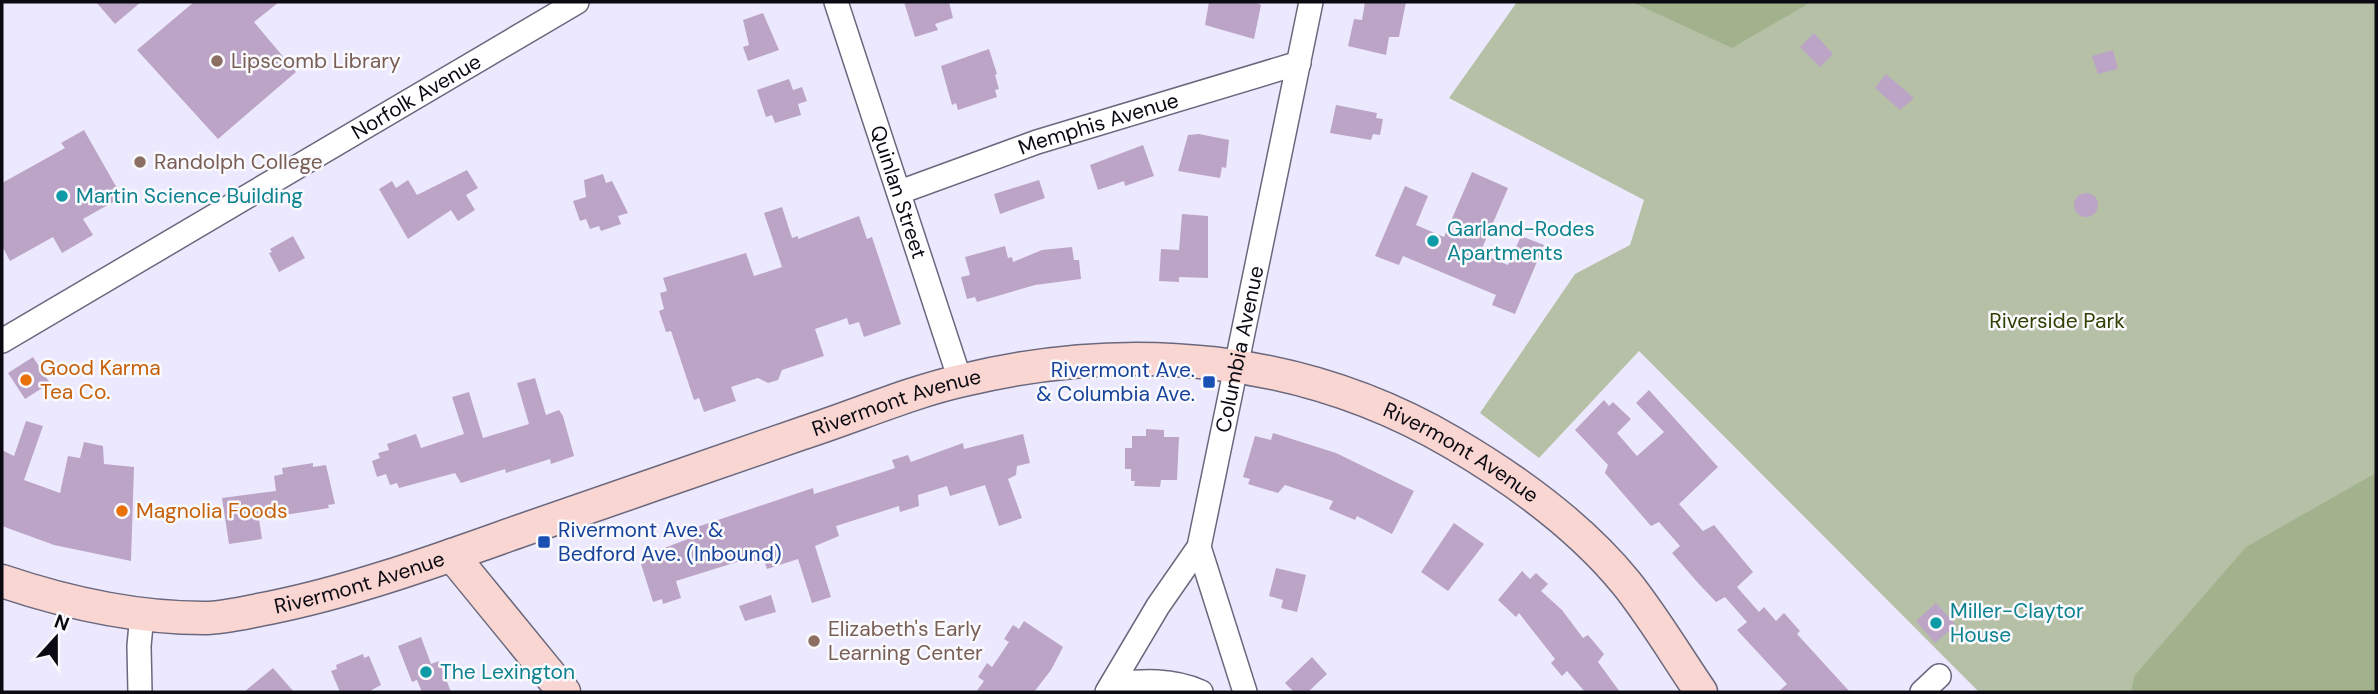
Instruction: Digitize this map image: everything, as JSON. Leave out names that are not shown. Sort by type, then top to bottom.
[{"type":"main road","name":"Rivermont Avenue","points":[[2,581],[52,598],[142,614],[207,618],[306,601],[452,555],[960,380],[1105,357],[1155,356],[1238,365],[1301,378],[1353,394],[1409,418],[1504,474],[1547,506],[1626,583],[1701,692]]},
{"type":"main road","points":[[452,555],[564,692]]},
{"type":"street","name":"Norfolk Avenue","points":[[2,341],[577,2]]},
{"type":"street","name":"Quinlan Street","points":[[836,2],[960,380]]},
{"type":"street","name":"Columbia Avenue","points":[[1245,692],[1199,547],[1311,2]]},
{"type":"street","name":"Memphis Avenue","points":[[900,192],[1037,142],[1299,63]]},
{"type":"street","points":[[1110,688],[1158,606],[1199,547]]},
{"type":"street","points":[[140,692],[142,614]]},
{"type":"street","points":[[1922,692],[1939,676]]},
{"type":"street","points":[[1110,688],[1150,680],[1189,687],[1201,692]]},
{"type":"green space","name":"Riverside Park","points":[[1517,2],[2376,2],[2376,692],[1979,692],[1639,351],[1539,458],[1480,413],[1575,274],[1630,245],[1644,200],[1449,98]]},
{"type":"green space","points":[[1632,2],[1811,2],[1732,48]]},
{"type":"green space","points":[[2376,473],[2376,692],[2131,692],[2135,675],[2246,547]]},
{"type":"building","points":[[96,2],[141,2],[115,24]]},
{"type":"building","name":"Lipscomb Library","points":[[194,2],[279,2],[254,22],[296,72],[218,139],[137,50]]},
{"type":"building","points":[[904,2],[949,2],[953,18],[935,24],[938,30],[915,37]]},
{"type":"building","points":[[1209,2],[1255,2],[1261,5],[1254,39],[1205,25]]},
{"type":"building","points":[[1365,2],[1406,2],[1399,37],[1389,37],[1386,55],[1348,46],[1354,19],[1362,20]]},
{"type":"building","points":[[763,13],[779,50],[748,61],[743,47],[749,45],[743,20]]},
{"type":"building","points":[[1814,33],[1833,54],[1820,67],[1800,47]]},
{"type":"building","points":[[989,49],[997,74],[997,97],[958,110],[956,103],[952,105],[941,66]]},
{"type":"building","points":[[2113,50],[2118,69],[2098,74],[2092,56]]},
{"type":"building","points":[[1886,74],[1914,98],[1900,110],[1875,88]]},
{"type":"building","points":[[789,79],[793,90],[802,87],[807,101],[798,104],[801,115],[775,123],[772,115],[766,117],[757,90]]},
{"type":"building","points":[[1336,105],[1377,113],[1376,118],[1383,119],[1380,135],[1373,134],[1371,140],[1330,133]]},
{"type":"building","name":"Martin Science Building","points":[[84,130],[122,197],[83,219],[93,235],[62,253],[53,237],[10,261],[2,246],[2,183],[65,148],[61,143]]},
{"type":"building","points":[[1199,134],[1229,140],[1226,168],[1222,167],[1220,178],[1178,171],[1188,135]]},
{"type":"building","points":[[1143,145],[1154,176],[1125,186],[1124,181],[1098,190],[1090,165]]},
{"type":"building","points":[[467,170],[478,188],[466,195],[475,210],[458,221],[451,210],[408,239],[379,189],[392,181],[396,188],[408,180],[417,195]]},
{"type":"building","name":"Garland-Rodes Apartments","points":[[1472,172],[1508,188],[1480,253],[1508,265],[1521,236],[1544,245],[1515,314],[1492,305],[1496,295],[1403,256],[1399,265],[1375,256],[1405,186],[1428,196],[1416,225],[1444,237]]},
{"type":"building","points":[[603,174],[606,183],[612,181],[628,213],[618,216],[621,224],[601,231],[599,226],[590,229],[586,219],[580,221],[573,201],[586,197],[584,180]]},
{"type":"building","points":[[1039,180],[1045,198],[1000,214],[994,194]]},
{"type":"building","points":[[2081,193],[2091,193],[2098,200],[2098,210],[2091,217],[2081,217],[2074,210],[2074,200]]},
{"type":"building","points":[[782,207],[792,238],[798,236],[798,239],[859,216],[867,239],[872,237],[901,324],[864,337],[859,322],[849,325],[847,318],[815,329],[824,356],[782,370],[778,380],[768,383],[758,378],[731,387],[736,401],[704,412],[699,398],[694,400],[671,331],[666,332],[659,311],[664,309],[660,293],[667,291],[663,278],[746,253],[754,276],[782,267],[764,213]]},
{"type":"building","points":[[1182,214],[1208,216],[1208,278],[1179,277],[1179,282],[1159,281],[1161,249],[1179,250]]},
{"type":"building","points":[[293,236],[305,258],[279,272],[269,253],[272,252],[270,249]]},
{"type":"building","points":[[1005,246],[1008,258],[1012,257],[1013,262],[1042,250],[1072,247],[1074,260],[1079,260],[1081,279],[1035,285],[977,302],[975,297],[967,299],[961,277],[970,275],[965,257]]},
{"type":"building","name":"Good Karma Tea Co.","points":[[33,357],[50,383],[25,399],[8,373]]},
{"type":"building","points":[[535,378],[546,415],[559,410],[563,416],[574,456],[551,464],[550,459],[506,473],[505,469],[461,483],[455,473],[399,488],[397,483],[390,485],[386,474],[377,477],[372,461],[380,458],[378,453],[389,450],[387,444],[416,434],[421,448],[464,434],[452,397],[469,392],[483,438],[529,424],[517,383]]},
{"type":"building","points":[[1649,390],[1718,467],[1679,504],[1703,531],[1714,525],[1753,572],[1737,587],[1759,612],[1764,607],[1776,621],[1784,613],[1800,631],[1797,634],[1850,692],[1778,692],[1787,684],[1737,630],[1747,622],[1725,597],[1716,602],[1698,583],[1672,553],[1680,546],[1659,522],[1651,526],[1605,473],[1608,465],[1575,430],[1604,400],[1609,406],[1613,402],[1631,419],[1617,433],[1637,456],[1664,432],[1636,403]]},
{"type":"building","points":[[26,421],[43,426],[24,480],[60,493],[68,456],[80,458],[84,442],[103,446],[104,464],[134,467],[131,561],[54,545],[2,526],[2,450],[14,456]]},
{"type":"building","points":[[1146,429],[1164,430],[1164,437],[1179,437],[1177,480],[1161,480],[1160,487],[1134,486],[1131,469],[1125,469],[1125,448],[1132,448],[1132,436],[1146,436]]},
{"type":"building","points":[[1273,433],[1336,453],[1414,491],[1392,534],[1357,516],[1355,520],[1329,509],[1333,501],[1285,485],[1278,493],[1248,484],[1250,479],[1243,477],[1255,436],[1271,440]]},
{"type":"building","points":[[1023,434],[1030,463],[1017,466],[1016,475],[1008,479],[1022,518],[999,526],[985,485],[950,496],[947,486],[918,495],[919,506],[900,512],[899,506],[836,526],[839,536],[815,546],[831,597],[812,603],[798,559],[767,569],[764,561],[756,564],[753,557],[676,581],[681,598],[663,604],[662,599],[653,602],[641,564],[645,563],[643,556],[696,536],[694,528],[813,488],[814,494],[895,468],[892,460],[908,455],[911,462],[963,443],[964,449]]},
{"type":"building","points":[[313,463],[313,467],[326,465],[335,504],[328,505],[329,508],[259,519],[262,539],[229,544],[222,498],[276,491],[274,476],[283,474],[282,468]]},
{"type":"building","points":[[1454,523],[1484,544],[1448,591],[1421,572]]},
{"type":"building","points":[[1276,568],[1306,575],[1297,612],[1281,608],[1283,600],[1269,596]]},
{"type":"building","points":[[1522,571],[1530,579],[1536,573],[1548,584],[1541,591],[1562,610],[1583,638],[1588,635],[1604,654],[1598,662],[1620,692],[1585,692],[1567,671],[1562,676],[1551,663],[1555,659],[1519,613],[1516,617],[1498,600]]},
{"type":"building","points":[[771,595],[776,612],[745,621],[739,606]]},
{"type":"building","name":"Miller-Claytor House","points":[[1936,603],[1956,625],[1935,643],[1916,621]]},
{"type":"building","points":[[1024,621],[1063,647],[1051,670],[1034,692],[976,692],[984,681],[978,677],[987,663],[992,667],[1009,642],[1004,639],[1013,625],[1019,629]]},
{"type":"building","name":"The Lexington","points":[[421,637],[431,664],[439,661],[451,692],[422,692],[417,680],[412,682],[398,646]]},
{"type":"building","points":[[363,654],[364,658],[369,656],[381,685],[368,692],[340,692],[331,671],[337,669],[336,665]]},
{"type":"building","points":[[1312,657],[1327,674],[1308,692],[1294,692],[1285,683]]},
{"type":"building","points":[[273,668],[294,692],[244,692]]},
{"type":"place","name":"Lipscomb Library","points":[[217,61]]},
{"type":"place","name":"Randolph College","points":[[140,162]]},
{"type":"place","name":"Martin Science Building","points":[[62,196]]},
{"type":"place","name":"Garland-Rodes Apartments","points":[[1433,241]]},
{"type":"place","name":"Good Karma Tea Co.","points":[[26,380]]},
{"type":"place","name":"Rivermont Ave. & Columbia Ave.","points":[[1209,382]]},
{"type":"place","name":"Magnolia Foods","points":[[122,511]]},
{"type":"place","name":"Rivermont Ave. & Bedford Ave. (Inbound)","points":[[544,542]]},
{"type":"place","name":"Miller-Claytor House","points":[[1936,623]]},
{"type":"place","name":"Elizabeth's Early Learning Center","points":[[814,641]]},
{"type":"place","name":"The Lexington","points":[[426,672]]}]
